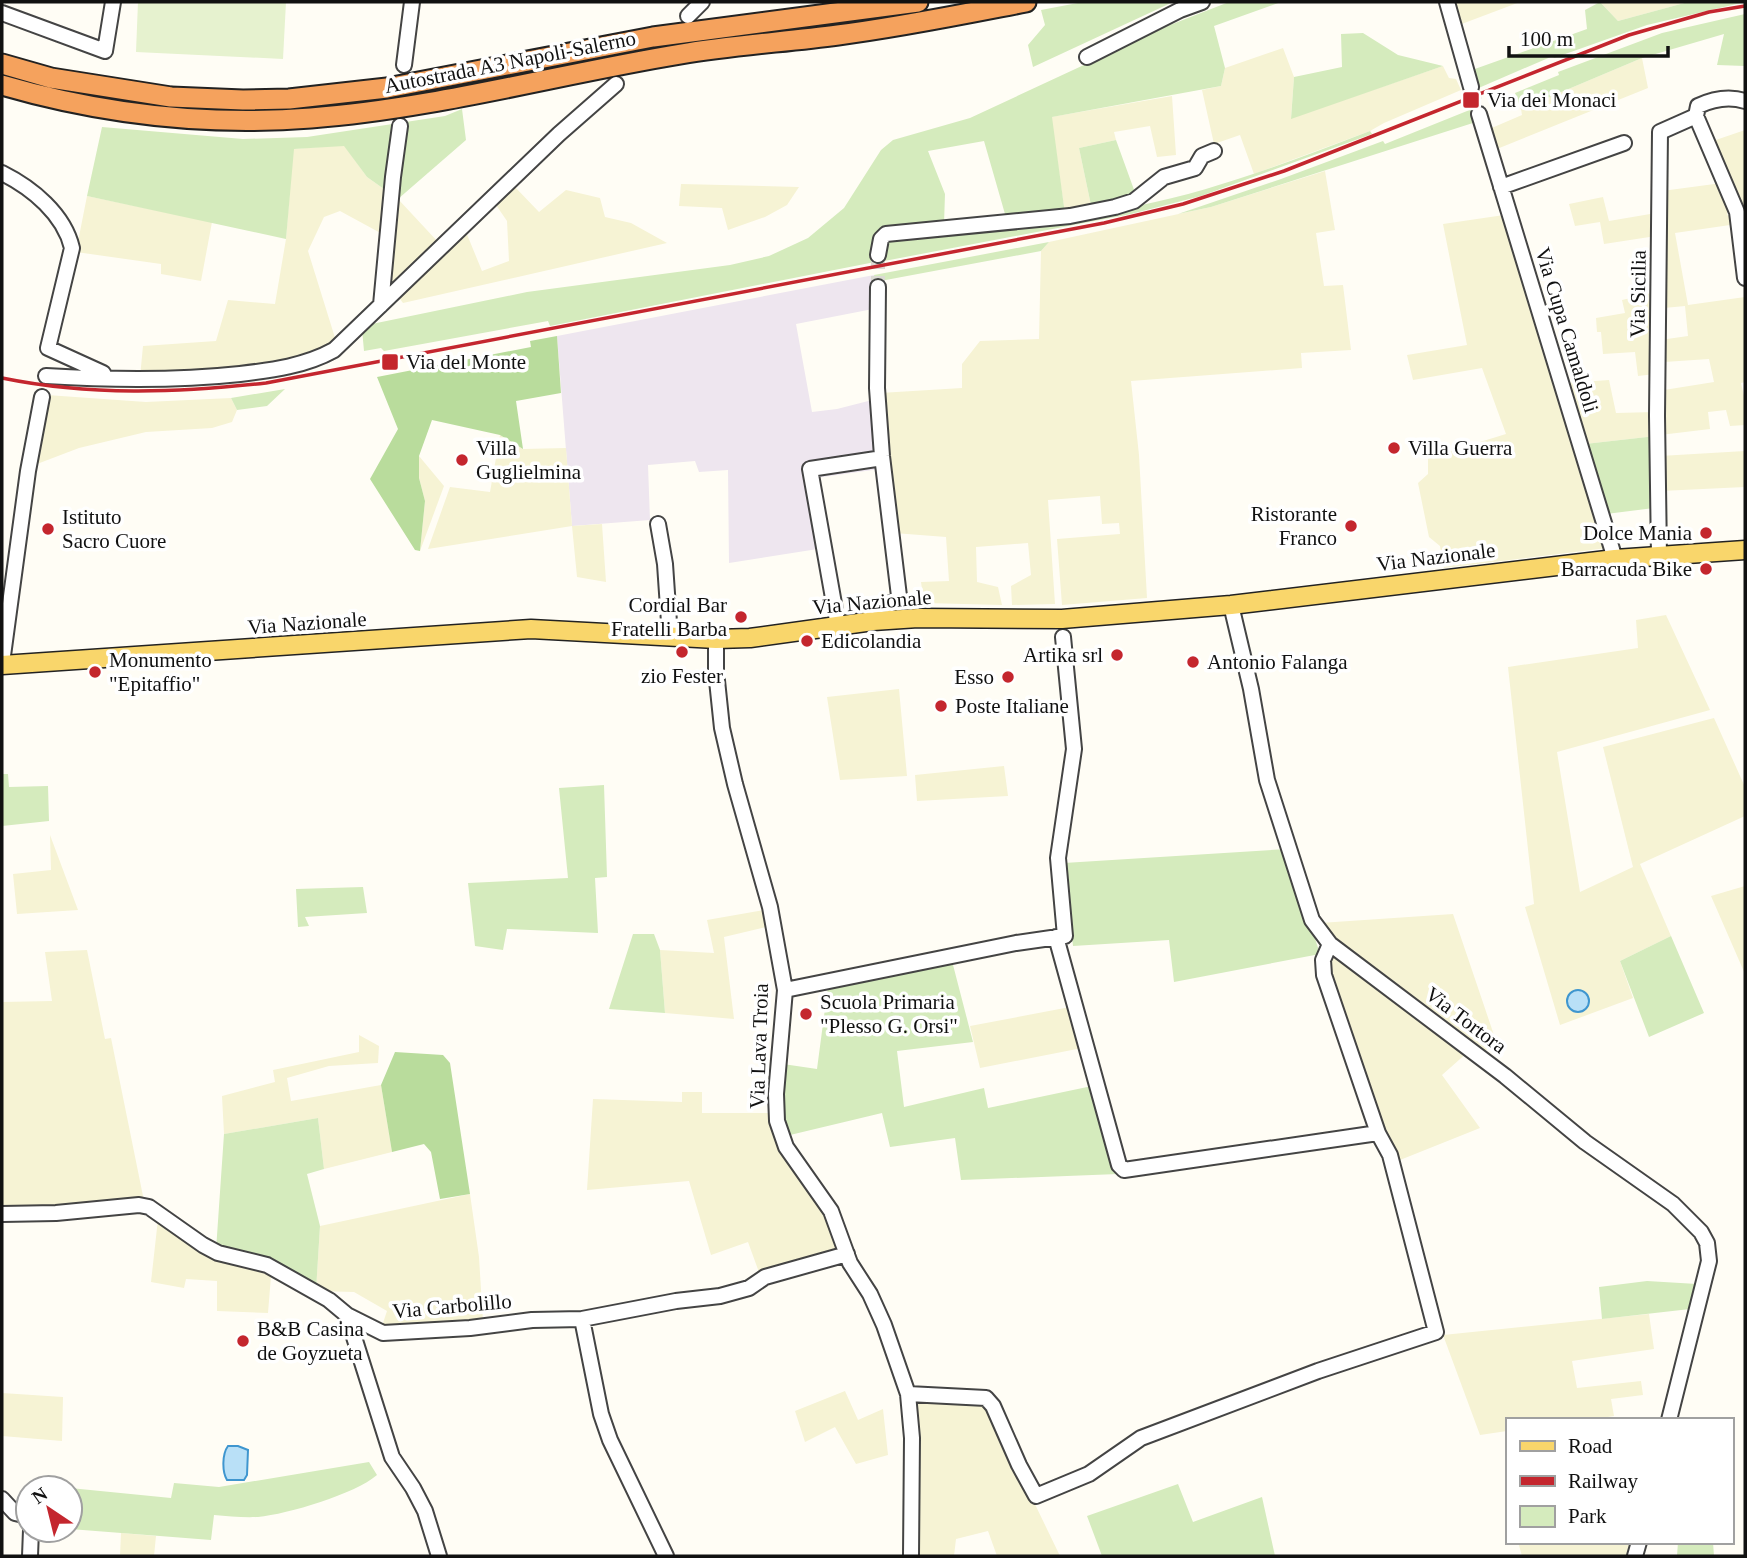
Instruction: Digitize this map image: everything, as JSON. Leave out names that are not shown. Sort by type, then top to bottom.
[{"type":"highway","name":"Autostrada A3 Napoli-Salerno","points":[[2,64],[51,78],[171,97],[206,100],[289,99],[387,88],[665,36],[918,2]]},
{"type":"highway","name":"Autostrada A3 Napoli-Salerno","points":[[2,85],[87,106],[142,114],[226,120],[312,118],[394,108],[683,54],[911,24],[1026,2]]},
{"type":"main road","name":"Via Nazionale","points":[[2,664],[531,629],[716,639],[776,635],[873,621],[918,618],[1063,629],[1231,605],[1615,559],[1745,550]]},
{"type":"street","points":[[2,13],[104,51],[113,2]]},
{"type":"street","points":[[404,65],[412,2]]},
{"type":"street","points":[[688,16],[702,2]]},
{"type":"street","points":[[1087,57],[1180,10],[1202,2]]},
{"type":"street","points":[[1447,2],[1471,87]]},
{"type":"street","points":[[46,376],[105,379],[209,377],[271,370],[321,357],[334,349],[616,83]]},
{"type":"street","name":"Via Sicilia","points":[[1659,556],[1657,416],[1660,132],[1696,116],[1698,106],[1707,102],[1733,97],[1745,101]]},
{"type":"street","name":"Via Cupa Camaldoli","points":[[1479,114],[1615,559]]},
{"type":"street","points":[[1696,116],[1737,212],[1745,278]]},
{"type":"street","points":[[375,310],[400,126]]},
{"type":"street","points":[[1501,187],[1624,144]]},
{"type":"street","points":[[878,255],[881,239],[886,234],[1070,216],[1115,207],[1134,201],[1164,177],[1195,168],[1202,156],[1214,152]]},
{"type":"street","points":[[2,173],[21,184],[51,210],[64,224],[72,248],[48,348],[103,373],[105,379]]},
{"type":"street","points":[[873,621],[874,606],[893,603],[899,596],[882,456],[877,388],[878,287]]},
{"type":"street","points":[[2,664],[28,471],[42,397]]},
{"type":"street","points":[[838,626],[810,469],[876,458]]},
{"type":"street","points":[[658,524],[665,564],[670,637]]},
{"type":"street","name":"Via Tortora","points":[[1231,605],[1251,689],[1267,780],[1312,920],[1330,944],[1505,1076],[1585,1142],[1673,1203],[1701,1232],[1707,1243],[1709,1261],[1670,1418]]},
{"type":"street","points":[[785,990],[1016,943],[1065,936],[1058,858],[1074,749],[1063,629]]},
{"type":"street","name":"Via Lava Troia","points":[[716,639],[716,671],[722,728],[770,907],[785,990],[776,1094],[778,1121],[786,1147],[831,1211],[847,1254],[884,1325],[908,1394],[912,1438],[911,1556]]},
{"type":"street","points":[[1056,937],[1119,1165],[1124,1170],[1378,1133]]},
{"type":"street","points":[[908,1394],[986,1398],[993,1406],[1036,1496],[1089,1474],[1141,1438],[1318,1371],[1436,1332],[1390,1155],[1378,1133],[1324,975],[1323,960],[1330,944]]},
{"type":"street","name":"Via Carbolillo","points":[[2,1214],[56,1213],[139,1205],[149,1207],[203,1245],[218,1253],[267,1265],[329,1300],[347,1315],[383,1333],[470,1328],[532,1320],[582,1319],[676,1301],[720,1296],[749,1288],[765,1278],[847,1254]]},
{"type":"street","points":[[347,1315],[392,1457],[425,1511],[439,1556]]},
{"type":"street","points":[[582,1319],[601,1414],[610,1440],[666,1556]]},
{"type":"street","points":[[2,1499],[14,1512]]},
{"type":"shaded area","points":[[1453,2],[1520,2],[1459,25]]},
{"type":"shaded area","points":[[1600,2],[1688,2],[1618,21]]},
{"type":"shaded area","points":[[1283,48],[1294,77],[1291,118],[1443,66],[1449,78],[1456,79],[1461,90],[1370,131],[1254,174],[1240,135],[1214,144],[1202,90],[1221,86],[1225,68]]},
{"type":"shaded area","points":[[1642,58],[1648,88],[1492,151],[1487,130],[1522,115],[1521,109]]},
{"type":"shaded area","points":[[1172,96],[1176,155],[1157,157],[1150,126],[1114,132],[1116,140],[1079,148],[1092,210],[1065,214],[1051,117]]},
{"type":"shaded area","points":[[1745,130],[1745,209],[1736,206],[1710,142]]},
{"type":"shaded area","points":[[344,145],[367,177],[398,199],[439,243],[381,297],[386,236],[340,211],[324,217],[308,251],[336,341],[308,357],[266,367],[140,377],[143,346],[216,341],[228,300],[275,304],[286,239],[293,149]]},
{"type":"shaded area","points":[[1325,171],[1335,230],[1316,233],[1324,286],[1343,285],[1351,350],[1301,353],[1302,368],[1131,381],[1139,455],[1147,598],[1062,605],[1057,539],[1120,534],[1119,523],[1102,524],[1100,496],[1048,500],[1055,604],[1012,605],[1011,586],[1031,575],[1028,543],[976,547],[977,582],[998,587],[1002,605],[924,603],[921,582],[949,581],[946,537],[894,533],[880,393],[962,388],[962,364],[980,341],[1039,339],[1041,251],[1049,242],[1211,207]]},
{"type":"shaded area","points":[[1722,183],[1732,206],[1728,216],[1735,217],[1737,224],[1675,233],[1688,305],[1745,297],[1745,382],[1741,383],[1745,400],[1745,425],[1730,426],[1726,410],[1708,412],[1710,429],[1660,435],[1664,390],[1714,382],[1709,359],[1664,362],[1660,340],[1688,336],[1685,306],[1664,308],[1662,191]]},
{"type":"shaded area","points":[[681,184],[799,187],[787,205],[765,217],[728,230],[722,208],[679,206]]},
{"type":"shaded area","points":[[514,186],[539,212],[566,190],[600,198],[605,217],[631,223],[667,243],[403,303],[397,295],[466,232],[482,271],[509,261],[507,221],[496,205]]},
{"type":"shaded area","points":[[87,196],[212,222],[201,281],[161,274],[161,264],[76,252]]},
{"type":"shaded area","points":[[1603,197],[1609,221],[1656,213],[1656,236],[1604,244],[1600,222],[1575,226],[1569,204]]},
{"type":"shaded area","points":[[1504,215],[1607,548],[1444,568],[1440,546],[1429,537],[1418,483],[1428,474],[1428,458],[1506,434],[1482,368],[1413,380],[1407,355],[1467,345],[1443,224]]},
{"type":"shaded area","points":[[874,275],[878,308],[796,324],[812,412],[837,409],[880,398],[887,468],[816,478],[824,548],[729,563],[728,470],[699,472],[695,461],[648,465],[650,520],[572,526],[557,336]]},
{"type":"shaded area","points":[[1656,292],[1655,374],[1638,376],[1635,352],[1603,354],[1601,332],[1597,332],[1596,318],[1625,313],[1622,300]]},
{"type":"shaded area","points":[[1609,380],[1616,413],[1655,412],[1656,436],[1585,444],[1568,383]]},
{"type":"shaded area","points":[[47,395],[146,402],[231,398],[237,410],[232,422],[212,428],[146,432],[79,448],[37,464]]},
{"type":"shaded area","points":[[500,435],[523,449],[566,448],[572,526],[428,549],[450,487],[490,492]]},
{"type":"shaded area","points":[[1745,451],[1745,487],[1661,491],[1660,456]]},
{"type":"shaded area","points":[[419,456],[444,486],[420,551],[425,501],[419,478]]},
{"type":"shaded area","points":[[602,524],[606,582],[577,577],[572,526]]},
{"type":"shaded area","points":[[1666,615],[1710,710],[1557,752],[1580,892],[1633,867],[1603,747],[1714,718],[1745,787],[1745,816],[1640,864],[1671,936],[1620,961],[1633,998],[1560,1025],[1525,907],[1534,904],[1508,667],[1638,648],[1636,620]]},
{"type":"shaded area","points":[[899,689],[907,776],[840,780],[827,697]]},
{"type":"shaded area","points":[[1004,766],[1008,796],[917,801],[915,775]]},
{"type":"shaded area","points":[[50,835],[78,910],[17,914],[13,874],[51,870]]},
{"type":"shaded area","points":[[1745,886],[1745,974],[1711,896]]},
{"type":"shaded area","points":[[764,910],[766,927],[724,937],[734,1019],[665,1013],[660,950],[714,953],[707,920]]},
{"type":"shaded area","points":[[1453,914],[1496,1041],[1483,1053],[1329,937],[1320,923]]},
{"type":"shaded area","points":[[87,950],[105,1039],[111,1038],[144,1201],[2,1209],[2,1002],[52,1001],[45,952]]},
{"type":"shaded area","points":[[1331,952],[1468,1052],[1442,1075],[1480,1128],[1395,1162],[1329,977],[1327,960]]},
{"type":"shaded area","points":[[1070,1007],[1082,1048],[980,1068],[970,1026]]},
{"type":"shaded area","points":[[359,1035],[379,1046],[378,1063],[329,1066],[287,1078],[291,1101],[381,1085],[392,1152],[324,1169],[318,1118],[224,1134],[222,1096],[275,1082],[273,1070],[359,1052]]},
{"type":"shaded area","points":[[682,1092],[702,1092],[702,1113],[768,1113],[773,1134],[821,1209],[839,1251],[760,1275],[748,1242],[711,1255],[689,1181],[587,1190],[593,1099],[682,1102]]},
{"type":"shaded area","points":[[470,1194],[479,1257],[483,1322],[381,1329],[387,1311],[354,1292],[316,1291],[320,1226]]},
{"type":"shaded area","points":[[159,1210],[208,1251],[272,1264],[268,1313],[217,1311],[217,1281],[186,1279],[184,1288],[151,1282]]},
{"type":"shaded area","points":[[1649,1314],[1654,1349],[1572,1361],[1577,1388],[1641,1381],[1643,1395],[1611,1399],[1614,1416],[1506,1418],[1506,1431],[1480,1435],[1443,1335]]},
{"type":"shaded area","points":[[845,1391],[858,1420],[883,1409],[888,1455],[856,1464],[835,1427],[805,1442],[795,1411]]},
{"type":"shaded area","points":[[2,1393],[63,1397],[62,1441],[2,1436]]},
{"type":"shaded area","points":[[920,1398],[982,1402],[989,1409],[1060,1556],[997,1556],[988,1531],[956,1539],[954,1556],[919,1556],[919,1448],[914,1404]]},
{"type":"shaded area","points":[[121,1533],[156,1536],[154,1556],[120,1556]]},
{"type":"shaded area","points":[[1519,1544],[1635,1544],[1632,1556],[1522,1556]]},
{"type":"green space","points":[[138,2],[286,2],[283,59],[136,52]]},
{"type":"green space","points":[[1083,2],[1173,2],[1033,67],[1028,45],[1045,25],[1041,10]]},
{"type":"green space","points":[[1229,2],[1281,2],[1214,26],[1225,68],[1221,86],[1052,117],[1065,214],[1007,221],[984,141],[928,151],[945,194],[944,224],[877,242],[875,262],[550,326],[548,321],[384,351],[381,348],[364,351],[362,329],[367,325],[527,292],[730,265],[769,256],[808,238],[844,208],[881,150],[893,140],[970,118],[1170,25]]},
{"type":"green space","points":[[1600,2],[1618,21],[1688,2],[1745,2],[1647,25],[1554,58],[1553,56],[1474,90],[1472,70],[1587,29],[1585,10]]},
{"type":"green space","points":[[1745,14],[1745,66],[1717,65],[1724,34],[1642,58],[1521,109],[1515,93],[1559,75],[1558,72],[1662,33]]},
{"type":"green space","points":[[1363,33],[1398,55],[1443,66],[1291,119],[1294,77],[1342,67],[1341,34]]},
{"type":"green space","points":[[462,109],[466,140],[398,199],[367,177],[344,146],[294,149],[286,239],[87,196],[102,127],[243,139],[307,137],[445,116]]},
{"type":"green space","points":[[1472,109],[1476,122],[1211,207],[1178,214],[1383,141],[1385,144]]},
{"type":"green space","points":[[1370,131],[1372,134],[1201,196],[1131,214],[879,262],[881,242],[888,236],[1044,221],[1137,206],[1226,183]]},
{"type":"green space","points":[[1116,140],[1137,198],[1092,210],[1079,148]]},
{"type":"green space","points":[[1049,242],[1041,251],[875,282],[874,275]]},
{"type":"green space","points":[[557,336],[561,393],[516,401],[523,449],[500,435],[432,420],[419,456],[419,478],[425,501],[420,551],[415,550],[370,479],[398,429],[377,377],[531,347],[530,341]]},
{"type":"green space","points":[[285,389],[267,406],[237,410],[231,398]]},
{"type":"green space","points":[[1656,436],[1654,508],[1606,514],[1598,477],[1592,470],[1585,444]]},
{"type":"green space","points":[[2,774],[8,774],[9,787],[48,786],[49,821],[2,826]]},
{"type":"green space","points":[[604,785],[607,877],[595,878],[598,933],[507,929],[503,950],[475,946],[468,883],[568,878],[559,788]]},
{"type":"green space","points":[[1286,849],[1320,954],[1174,982],[1169,940],[1073,946],[1064,863]]},
{"type":"green space","points":[[363,887],[367,913],[305,917],[309,926],[298,927],[296,889]]},
{"type":"green space","points":[[633,934],[654,934],[660,950],[665,1013],[609,1009]]},
{"type":"green space","points":[[1671,936],[1704,1013],[1649,1037],[1620,961]]},
{"type":"green space","points":[[952,961],[973,1042],[897,1051],[904,1107],[984,1088],[988,1108],[1092,1086],[1118,1174],[961,1180],[955,1138],[890,1147],[882,1113],[790,1135],[782,1091],[783,1064],[817,1069],[828,986]]},
{"type":"green space","points":[[395,1052],[443,1055],[450,1063],[470,1194],[440,1199],[431,1152],[424,1144],[392,1152],[381,1085]]},
{"type":"green space","points":[[318,1118],[324,1169],[307,1174],[320,1226],[316,1291],[216,1250],[224,1134]]},
{"type":"green space","points":[[1647,1281],[1697,1284],[1690,1309],[1602,1319],[1599,1287]]},
{"type":"green space","points":[[369,1462],[377,1475],[353,1489],[286,1512],[258,1517],[214,1515],[211,1540],[84,1530],[84,1489],[171,1498],[174,1483],[219,1487]]},
{"type":"green space","points":[[1178,1484],[1193,1522],[1262,1497],[1275,1556],[1102,1556],[1087,1516]]},
{"type":"green space","points":[[1678,1544],[1713,1544],[1714,1556],[1677,1556]]},
{"type":"water","points":[[1578,990],[1586,993],[1589,1001],[1586,1009],[1578,1012],[1570,1009],[1567,1001],[1570,993]]},
{"type":"water","points":[[228,1446],[248,1450],[247,1475],[244,1480],[227,1480],[225,1477],[224,1458]]},
{"type":"tunnel","points":[[1471,87],[1479,114]]},
{"type":"tunnel","points":[[878,255],[878,287]]},
{"type":"railway","points":[[2,378],[68,388],[134,391],[266,383],[1104,223],[1183,204],[1284,171],[1629,35],[1709,12],[1745,6]]},
{"type":"place","name":"Via dei Monaci","points":[[1471,100]]},
{"type":"place","name":"Via del Monte","points":[[390,362]]},
{"type":"place","name":"Villa Guerra","points":[[1394,448]]},
{"type":"place","name":"Villa Guglielmina","points":[[462,460]]},
{"type":"place","name":"Ristorante Franco","points":[[1351,526]]},
{"type":"place","name":"Istituto Sacro Cuore","points":[[48,529]]},
{"type":"place","name":"Dolce Mania","points":[[1706,533]]},
{"type":"place","name":"Barracuda Bike","points":[[1706,569]]},
{"type":"place","name":"Cordial Bar Fratelli Barba","points":[[741,617]]},
{"type":"place","name":"Edicolandia","points":[[807,641]]},
{"type":"place","name":"zio Fester","points":[[682,652]]},
{"type":"place","name":"Artika srl","points":[[1117,655]]},
{"type":"place","name":"Antonio Falanga","points":[[1193,662]]},
{"type":"place","name":"Monumento \"Epitaffio\"","points":[[95,672]]},
{"type":"place","name":"Esso","points":[[1008,677]]},
{"type":"place","name":"Poste Italiane","points":[[941,706]]},
{"type":"place","name":"Scuola Primaria \"Plesso G. Orsi\"","points":[[806,1014]]},
{"type":"place","name":"B&B Casina de Goyzueta","points":[[243,1341]]}]
